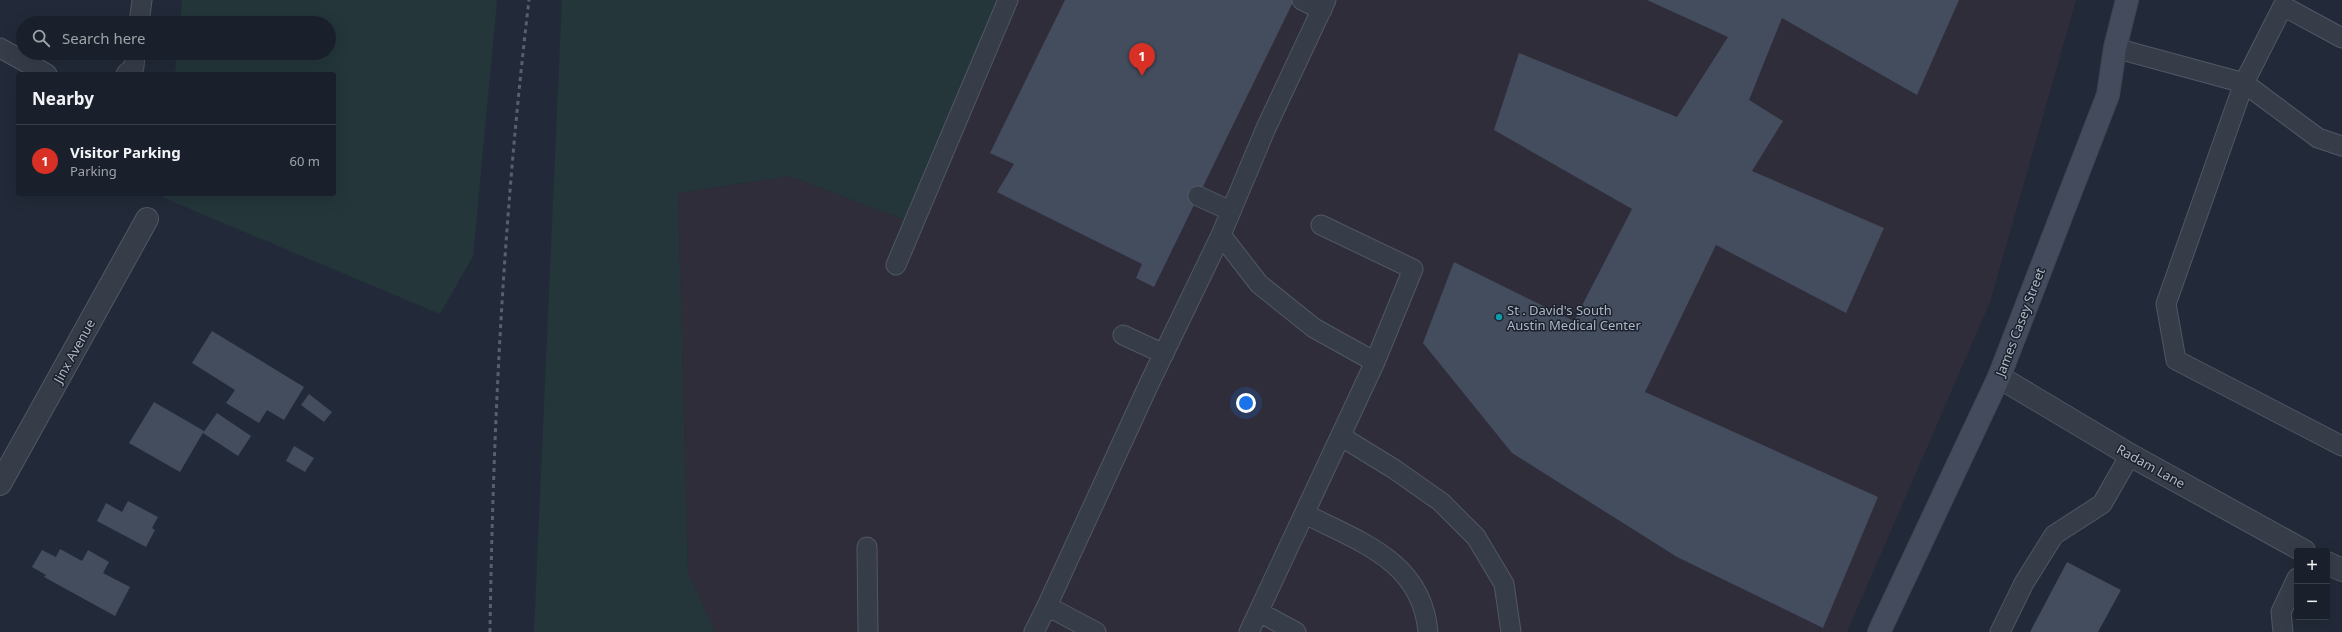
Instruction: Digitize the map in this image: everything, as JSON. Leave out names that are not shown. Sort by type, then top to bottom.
[{"type":"street","name":"James Casey Street","points":[[1879,632],[1999,377],[2108,95],[2115,48],[2127,0]]},
{"type":"street","name":"Jinx Avenue","points":[[0,484],[147,219]]},
{"type":"street","name":"Radam Lane","points":[[1999,377],[2130,455],[2299,548]]},
{"type":"street","points":[[2330,564],[2342,570]]},
{"type":"lane","points":[[140,16],[142,0]]},
{"type":"lane","points":[[896,265],[1008,0]]},
{"type":"lane","points":[[1034,632],[1221,235],[1266,128],[1324,5],[1302,0]]},
{"type":"lane","points":[[2342,38],[2283,6],[2244,83],[2166,304],[2176,360],[2342,446]]},
{"type":"lane","points":[[0,48],[16,57]]},
{"type":"lane","points":[[2115,48],[2244,83],[2318,138],[2342,146]]},
{"type":"lane","points":[[22,60],[43,72]]},
{"type":"lane","points":[[128,72],[134,67],[134,60]]},
{"type":"lane","points":[[1198,196],[1231,211]]},
{"type":"lane","points":[[1249,632],[1342,437],[1414,269],[1321,225]]},
{"type":"lane","points":[[1221,235],[1259,284],[1314,328],[1375,362]]},
{"type":"lane","points":[[1123,335],[1164,354]]},
{"type":"lane","points":[[1342,437],[1394,469],[1446,508],[1476,537],[1504,584],[1511,632]]},
{"type":"lane","points":[[2000,632],[2024,583],[2054,535],[2102,504],[2130,455]]},
{"type":"lane","points":[[1446,508],[1467,511]]},
{"type":"lane","points":[[1305,514],[1387,557],[1411,582],[1426,613],[1428,632]]},
{"type":"lane","points":[[867,547],[868,632]]},
{"type":"lane","points":[[2283,632],[2281,612],[2294,584]]},
{"type":"lane","points":[[1047,606],[1096,632]]},
{"type":"lane","points":[[1259,612],[1296,632]]},
{"type":"shaded area","points":[[182,0],[497,0],[473,256],[440,314],[164,198],[164,196],[336,196],[336,72],[175,72],[176,60],[336,60],[336,16],[181,16]]},
{"type":"shaded area","points":[[562,0],[1007,0],[905,220],[790,176],[678,193],[688,573],[715,632],[534,632]]},
{"type":"shaded area","points":[[1007,0],[2076,0],[1990,302],[1847,632],[715,632],[688,573],[678,193],[790,176],[905,220]]},
{"type":"building","points":[[1065,0],[1294,0],[1154,287],[1136,278],[1142,264],[997,192],[1014,164],[990,153]]},
{"type":"building","name":"St . David's South Austin Medical Center","points":[[1647,0],[1959,0],[1917,95],[1782,18],[1749,100],[1783,121],[1752,171],[1884,228],[1846,313],[1716,245],[1645,392],[1878,497],[1823,628],[1677,557],[1512,453],[1423,343],[1454,262],[1574,321],[1632,209],[1494,130],[1519,53],[1677,117],[1728,37]]},
{"type":"building","points":[[212,331],[304,387],[284,420],[267,410],[259,423],[226,403],[235,390],[192,363]]},
{"type":"building","points":[[309,394],[332,412],[324,422],[301,405]]},
{"type":"building","points":[[154,402],[204,431],[180,472],[129,443]]},
{"type":"building","points":[[217,413],[251,436],[238,456],[203,433]]},
{"type":"building","points":[[294,446],[314,458],[305,472],[286,461]]},
{"type":"building","points":[[128,501],[158,517],[152,528],[155,530],[146,547],[97,521],[106,503],[122,512]]},
{"type":"building","points":[[60,549],[82,561],[88,550],[109,562],[103,573],[130,587],[115,616],[44,577],[46,575],[32,567],[42,550],[56,557]]},
{"type":"building","points":[[2067,562],[2121,590],[2098,632],[2030,632]]},
{"type":"railway","points":[[490,632],[494,474],[501,316],[506,237],[520,79],[529,0]]},
{"type":"place","name":"Visitor Parking","points":[[1142,76]]},
{"type":"place","name":"St . David's South Austin Medical Center","points":[[1499,317]]}]
